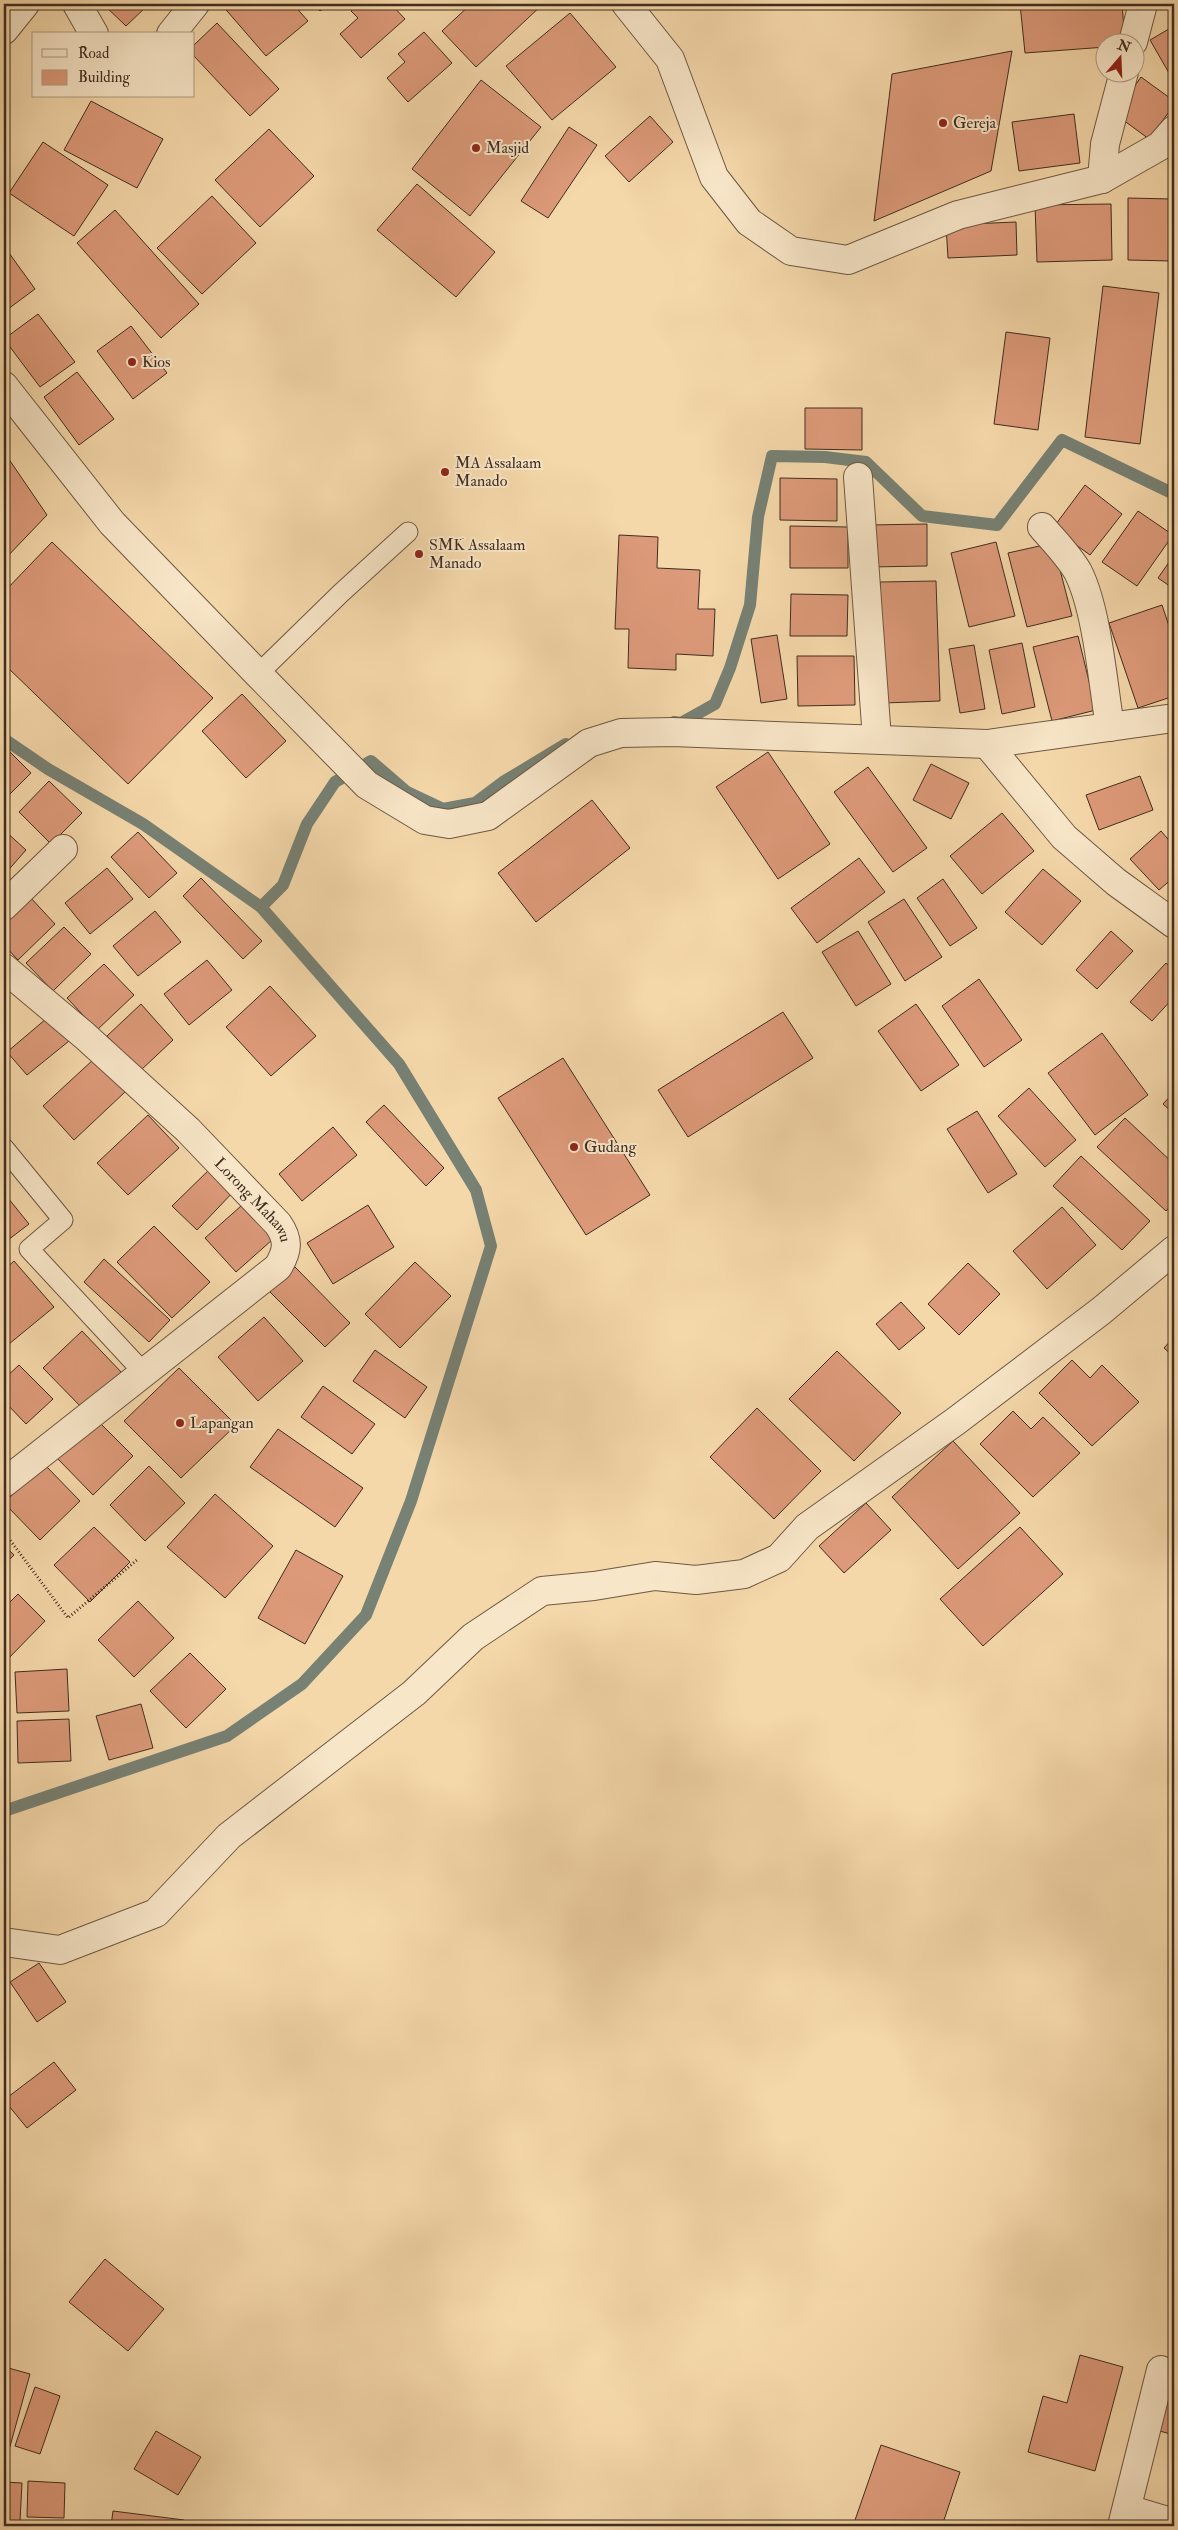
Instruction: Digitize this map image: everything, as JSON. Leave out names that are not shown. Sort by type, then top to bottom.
[{"type":"street","points":[[4,30],[25,4]]},
{"type":"street","points":[[77,4],[93,32]]},
{"type":"street","points":[[173,32],[195,4]]},
{"type":"street","points":[[626,4],[670,59],[714,177],[749,222],[791,251],[848,260],[958,214],[1102,179],[1160,146],[1174,130]]},
{"type":"street","points":[[1136,32],[1143,4]]},
{"type":"street","points":[[1102,179],[1105,144],[1121,82]]},
{"type":"street","points":[[4,386],[112,523],[258,674],[367,785],[425,820],[449,824],[488,816],[589,743],[620,733],[672,732],[987,744],[1174,718]]},
{"type":"street","points":[[858,477],[877,739]]},
{"type":"street","points":[[1042,527],[1077,570],[1082,582],[1094,627],[1110,727]]},
{"type":"street","points":[[987,744],[1064,836],[1116,882],[1174,924]]},
{"type":"street","points":[[4,906],[63,849]]},
{"type":"street","name":"Lorong Mahawu","points":[[4,968],[85,1036],[188,1130],[278,1224],[285,1234],[286,1251],[278,1267],[4,1483]]},
{"type":"street","points":[[4,1942],[60,1950],[156,1913],[229,1836],[414,1693],[473,1637],[542,1591],[594,1586],[656,1576],[696,1580],[744,1574],[779,1558],[808,1526],[956,1421],[1101,1311],[1174,1250]]},
{"type":"street","points":[[1161,2370],[1124,2518],[1174,2523]]},
{"type":"lane","points":[[258,674],[341,593],[408,532]]},
{"type":"lane","points":[[4,1148],[63,1220],[29,1249],[144,1373]]},
{"type":"path","points":[[4,1532],[68,1618],[138,1559]]},
{"type":"building","points":[[103,4],[149,4],[126,26]]},
{"type":"building","points":[[221,4],[293,4],[308,21],[266,56]]},
{"type":"building","points":[[314,4],[329,4],[320,11]]},
{"type":"building","points":[[359,4],[391,4],[405,19],[361,58],[340,34],[358,18],[351,11]]},
{"type":"building","points":[[471,4],[543,4],[476,67],[442,31]]},
{"type":"building","points":[[1020,4],[1122,4],[1124,32],[1096,32],[1096,48],[1025,53]]},
{"type":"building","points":[[570,13],[616,67],[552,120],[506,66]]},
{"type":"building","points":[[217,23],[279,89],[250,116],[195,57],[195,44]]},
{"type":"building","points":[[1174,26],[1174,79],[1173,80],[1150,40]]},
{"type":"building","points":[[424,32],[452,63],[408,102],[387,78],[405,62],[398,54]]},
{"type":"building","name":"Gereja","points":[[1012,51],[991,171],[874,221],[892,74]]},
{"type":"building","name":"Masjid","points":[[481,80],[541,127],[470,216],[412,169]]},
{"type":"building","points":[[1146,81],[1174,101],[1174,105],[1149,139],[1115,114],[1137,82]]},
{"type":"building","points":[[91,101],[163,139],[137,188],[64,150]]},
{"type":"building","points":[[1074,114],[1080,163],[1019,171],[1012,122]]},
{"type":"building","points":[[650,116],[673,142],[629,182],[605,156]]},
{"type":"building","points":[[569,127],[597,145],[548,218],[521,201]]},
{"type":"building","points":[[269,129],[314,176],[260,227],[215,180]]},
{"type":"building","points":[[43,142],[108,185],[74,236],[9,193]]},
{"type":"building","points":[[417,184],[495,252],[456,297],[377,230]]},
{"type":"building","points":[[212,196],[256,243],[202,294],[157,248]]},
{"type":"building","points":[[1128,198],[1172,199],[1171,261],[1128,260]]},
{"type":"building","points":[[1111,204],[1112,260],[1037,262],[1035,205]]},
{"type":"building","points":[[115,210],[199,304],[161,338],[77,243]]},
{"type":"building","points":[[1016,222],[1017,255],[948,258],[946,225]]},
{"type":"building","points":[[4,246],[35,289],[4,312]]},
{"type":"building","points":[[1103,286],[1159,293],[1140,444],[1085,437]]},
{"type":"building","points":[[38,314],[75,362],[40,387],[4,339]]},
{"type":"building","name":"Kios","points":[[131,326],[167,373],[133,399],[97,351]]},
{"type":"building","points":[[1006,332],[1050,338],[1038,430],[994,424]]},
{"type":"building","points":[[77,372],[114,419],[79,445],[44,397]]},
{"type":"building","points":[[805,408],[862,408],[862,450],[805,449]]},
{"type":"building","points":[[4,452],[47,515],[4,560]]},
{"type":"building","points":[[780,478],[837,479],[837,521],[780,520]]},
{"type":"building","points":[[1085,485],[1122,514],[1090,555],[1053,528]]},
{"type":"building","points":[[1138,511],[1173,535],[1137,586],[1102,562]]},
{"type":"building","points":[[927,524],[927,566],[869,567],[869,525]]},
{"type":"building","points":[[790,526],[848,527],[848,568],[790,568]]},
{"type":"building","points":[[619,535],[658,537],[657,568],[700,570],[698,609],[715,609],[713,656],[676,654],[676,670],[628,668],[629,629],[615,629]]},
{"type":"building","points":[[52,542],[213,698],[128,784],[4,664],[4,592]]},
{"type":"building","points":[[996,542],[1015,616],[969,627],[951,553]]},
{"type":"building","points":[[1053,543],[1072,616],[1027,627],[1008,553]]},
{"type":"building","points":[[1174,555],[1174,589],[1158,578]]},
{"type":"building","points":[[936,581],[940,701],[884,703],[880,582]]},
{"type":"building","points":[[791,594],[848,595],[847,636],[790,636]]},
{"type":"building","points":[[1162,605],[1174,641],[1174,696],[1138,708],[1109,623]]},
{"type":"building","points":[[777,635],[787,699],[761,703],[751,639]]},
{"type":"building","points":[[1078,636],[1096,710],[1052,721],[1033,647]]},
{"type":"building","points":[[1022,643],[1035,707],[1002,714],[989,650]]},
{"type":"building","points":[[974,645],[985,709],[960,713],[949,649]]},
{"type":"building","points":[[797,656],[854,656],[855,705],[798,706]]},
{"type":"building","points":[[242,694],[286,741],[246,778],[202,731]]},
{"type":"building","points":[[4,746],[31,773],[4,800]]},
{"type":"building","points":[[768,752],[830,844],[778,879],[716,787]]},
{"type":"building","points":[[931,764],[969,783],[951,819],[913,800]]},
{"type":"building","points":[[868,767],[927,848],[893,872],[834,792]]},
{"type":"building","points":[[1140,776],[1153,810],[1099,830],[1086,795]]},
{"type":"building","points":[[49,781],[82,813],[51,844],[19,812]]},
{"type":"building","points":[[592,800],[630,848],[536,922],[498,873]]},
{"type":"building","points":[[1002,813],[1034,851],[982,894],[950,856]]},
{"type":"building","points":[[4,830],[26,850],[4,875]]},
{"type":"building","points":[[1161,831],[1174,846],[1174,877],[1159,890],[1130,859]]},
{"type":"building","points":[[138,832],[177,873],[149,898],[111,857]]},
{"type":"building","points":[[859,858],[885,892],[817,943],[791,908]]},
{"type":"building","points":[[107,868],[133,899],[90,934],[65,903]]},
{"type":"building","points":[[1043,869],[1081,901],[1042,945],[1005,912]]},
{"type":"building","points":[[201,878],[262,941],[243,959],[183,896]]},
{"type":"building","points":[[943,879],[977,928],[950,946],[917,898]]},
{"type":"building","points":[[29,896],[55,924],[18,960],[4,945],[4,921]]},
{"type":"building","points":[[904,899],[942,957],[905,981],[868,922]]},
{"type":"building","points":[[155,911],[181,942],[138,976],[113,946]]},
{"type":"building","points":[[64,927],[91,954],[53,991],[26,963]]},
{"type":"building","points":[[858,931],[891,984],[856,1006],[822,952]]},
{"type":"building","points":[[1111,931],[1133,951],[1097,989],[1076,970]]},
{"type":"building","points":[[207,960],[232,990],[189,1025],[164,994]]},
{"type":"building","points":[[1166,963],[1174,970],[1174,997],[1152,1021],[1130,1002]]},
{"type":"building","points":[[104,964],[134,995],[97,1030],[67,998]]},
{"type":"building","points":[[979,979],[1022,1040],[984,1067],[942,1006]]},
{"type":"building","points":[[270,986],[316,1036],[271,1076],[226,1027]]},
{"type":"building","points":[[141,1004],[173,1040],[140,1071],[107,1036]]},
{"type":"building","points":[[916,1004],[959,1065],[921,1091],[878,1031]]},
{"type":"building","name":"Gudang","points":[[783,1012],[813,1058],[688,1137],[658,1090]]},
{"type":"building","points":[[53,1013],[74,1037],[27,1075],[7,1052]]},
{"type":"building","points":[[1102,1033],[1148,1095],[1095,1135],[1048,1073]]},
{"type":"building","name":"Gudang","points":[[563,1058],[650,1195],[586,1235],[498,1098]]},
{"type":"building","points":[[94,1059],[125,1092],[74,1140],[43,1106]]},
{"type":"building","points":[[1029,1088],[1076,1140],[1045,1167],[998,1116]]},
{"type":"building","points":[[1174,1092],[1174,1114],[1163,1104]]},
{"type":"building","points":[[384,1105],[444,1168],[426,1186],[366,1122]]},
{"type":"building","points":[[977,1111],[1017,1174],[988,1193],[947,1129]]},
{"type":"building","points":[[148,1115],[179,1148],[128,1195],[97,1163]]},
{"type":"building","points":[[1125,1118],[1174,1164],[1174,1202],[1166,1211],[1097,1147]]},
{"type":"building","points":[[333,1127],[357,1155],[302,1201],[279,1174]]},
{"type":"building","points":[[1081,1156],[1150,1221],[1122,1250],[1053,1186]]},
{"type":"building","points":[[213,1166],[236,1189],[197,1230],[172,1206]]},
{"type":"building","points":[[4,1193],[29,1224],[4,1243]]},
{"type":"building","points":[[250,1198],[281,1232],[236,1272],[205,1238]]},
{"type":"building","points":[[368,1205],[394,1247],[333,1284],[307,1243]]},
{"type":"building","points":[[1062,1207],[1096,1245],[1047,1289],[1013,1251]]},
{"type":"building","points":[[154,1226],[210,1282],[172,1318],[117,1262]]},
{"type":"building","points":[[104,1259],[170,1320],[149,1342],[84,1282]]},
{"type":"building","points":[[14,1261],[54,1307],[9,1344],[4,1338],[4,1270]]},
{"type":"building","points":[[415,1262],[451,1296],[400,1348],[365,1314]]},
{"type":"building","points":[[968,1263],[1000,1294],[959,1335],[928,1304]]},
{"type":"building","points":[[295,1267],[350,1323],[325,1347],[270,1292]]},
{"type":"building","points":[[901,1302],[925,1328],[899,1350],[876,1324]]},
{"type":"building","points":[[264,1317],[303,1361],[258,1401],[218,1357]]},
{"type":"building","points":[[82,1331],[123,1374],[85,1411],[43,1368]]},
{"type":"building","points":[[1174,1337],[1174,1357],[1164,1348]]},
{"type":"building","points":[[375,1350],[427,1387],[405,1418],[353,1381]]},
{"type":"building","points":[[837,1351],[901,1413],[854,1461],[789,1399]]},
{"type":"building","points":[[1072,1360],[1090,1378],[1102,1365],[1139,1402],[1092,1446],[1039,1393]]},
{"type":"building","points":[[19,1365],[53,1399],[26,1424],[4,1401],[4,1379]]},
{"type":"building","name":"Lapangan","points":[[179,1368],[236,1425],[181,1478],[124,1421]]},
{"type":"building","points":[[323,1386],[375,1424],[352,1454],[301,1417]]},
{"type":"building","points":[[757,1408],[821,1471],[774,1519],[710,1457]]},
{"type":"building","points":[[1013,1411],[1031,1429],[1043,1417],[1080,1453],[1033,1497],[980,1444]]},
{"type":"building","points":[[97,1420],[133,1456],[93,1495],[57,1458]]},
{"type":"building","points":[[4,1421],[10,1428],[4,1434]]},
{"type":"building","points":[[278,1429],[363,1488],[335,1527],[250,1467]]},
{"type":"building","points":[[953,1441],[1020,1513],[958,1569],[892,1497]]},
{"type":"building","points":[[44,1464],[80,1501],[40,1540],[4,1503]]},
{"type":"building","points":[[149,1466],[185,1503],[145,1541],[110,1505]]},
{"type":"building","points":[[215,1494],[273,1546],[225,1598],[167,1547]]},
{"type":"building","points":[[866,1503],[891,1530],[844,1573],[819,1546]]},
{"type":"building","points":[[94,1527],[130,1562],[90,1602],[54,1565]]},
{"type":"building","points":[[1020,1527],[1063,1574],[983,1646],[940,1599]]},
{"type":"building","points":[[4,1545],[14,1555],[4,1565]]},
{"type":"building","points":[[296,1550],[343,1576],[305,1644],[258,1618]]},
{"type":"building","points":[[18,1594],[45,1621],[4,1663],[4,1608]]},
{"type":"building","points":[[138,1601],[174,1638],[134,1677],[98,1640]]},
{"type":"building","points":[[190,1653],[226,1689],[186,1728],[150,1691]]},
{"type":"building","points":[[67,1669],[69,1711],[17,1713],[15,1672]]},
{"type":"building","points":[[141,1704],[153,1748],[109,1760],[96,1716]]},
{"type":"building","points":[[69,1719],[71,1761],[18,1763],[17,1721]]},
{"type":"building","points":[[39,1963],[66,2002],[37,2022],[10,1982]]},
{"type":"building","points":[[54,2062],[76,2090],[27,2128],[4,2100]]},
{"type":"building","points":[[105,2259],[164,2309],[128,2351],[69,2302]]},
{"type":"building","points":[[1080,2355],[1123,2367],[1095,2471],[1028,2452],[1043,2396],[1067,2403]]},
{"type":"building","points":[[5,2367],[30,2374],[4,2468],[4,2371]]},
{"type":"building","points":[[1170,2374],[1174,2375],[1174,2435],[1156,2430]]},
{"type":"building","points":[[35,2387],[60,2396],[40,2454],[15,2446]]},
{"type":"building","points":[[156,2431],[201,2457],[178,2495],[134,2469]]},
{"type":"building","points":[[881,2445],[960,2472],[942,2526],[853,2526]]},
{"type":"building","points":[[28,2481],[65,2483],[64,2518],[27,2517]]},
{"type":"building","points":[[4,2482],[22,2483],[20,2521],[4,2521]]},
{"type":"building","points":[[113,2511],[184,2520],[184,2526],[111,2526]]},
{"type":"waterway","points":[[674,722],[681,723],[715,704],[730,668],[750,605],[758,517],[772,456],[825,457],[866,462],[922,516],[997,525],[1062,440],[1174,494]]},
{"type":"waterway","points":[[4,739],[48,769],[143,824],[261,907],[399,1064],[476,1190],[491,1246],[411,1501],[366,1615],[302,1684],[227,1736],[4,1811]]},
{"type":"waterway","points":[[261,907],[283,885],[307,824],[335,782],[371,761],[407,792],[443,809],[475,803],[503,782],[566,744]]},
{"type":"place","name":"Gereja","points":[[943,123]]},
{"type":"place","name":"Masjid","points":[[476,148]]},
{"type":"place","name":"Kios","points":[[132,362]]},
{"type":"place","name":"MA Assalaam Manado","points":[[445,472]]},
{"type":"place","name":"SMK Assalaam Manado","points":[[419,554]]},
{"type":"place","name":"Gudang","points":[[574,1147]]},
{"type":"place","name":"Lapangan","points":[[180,1423]]}]
